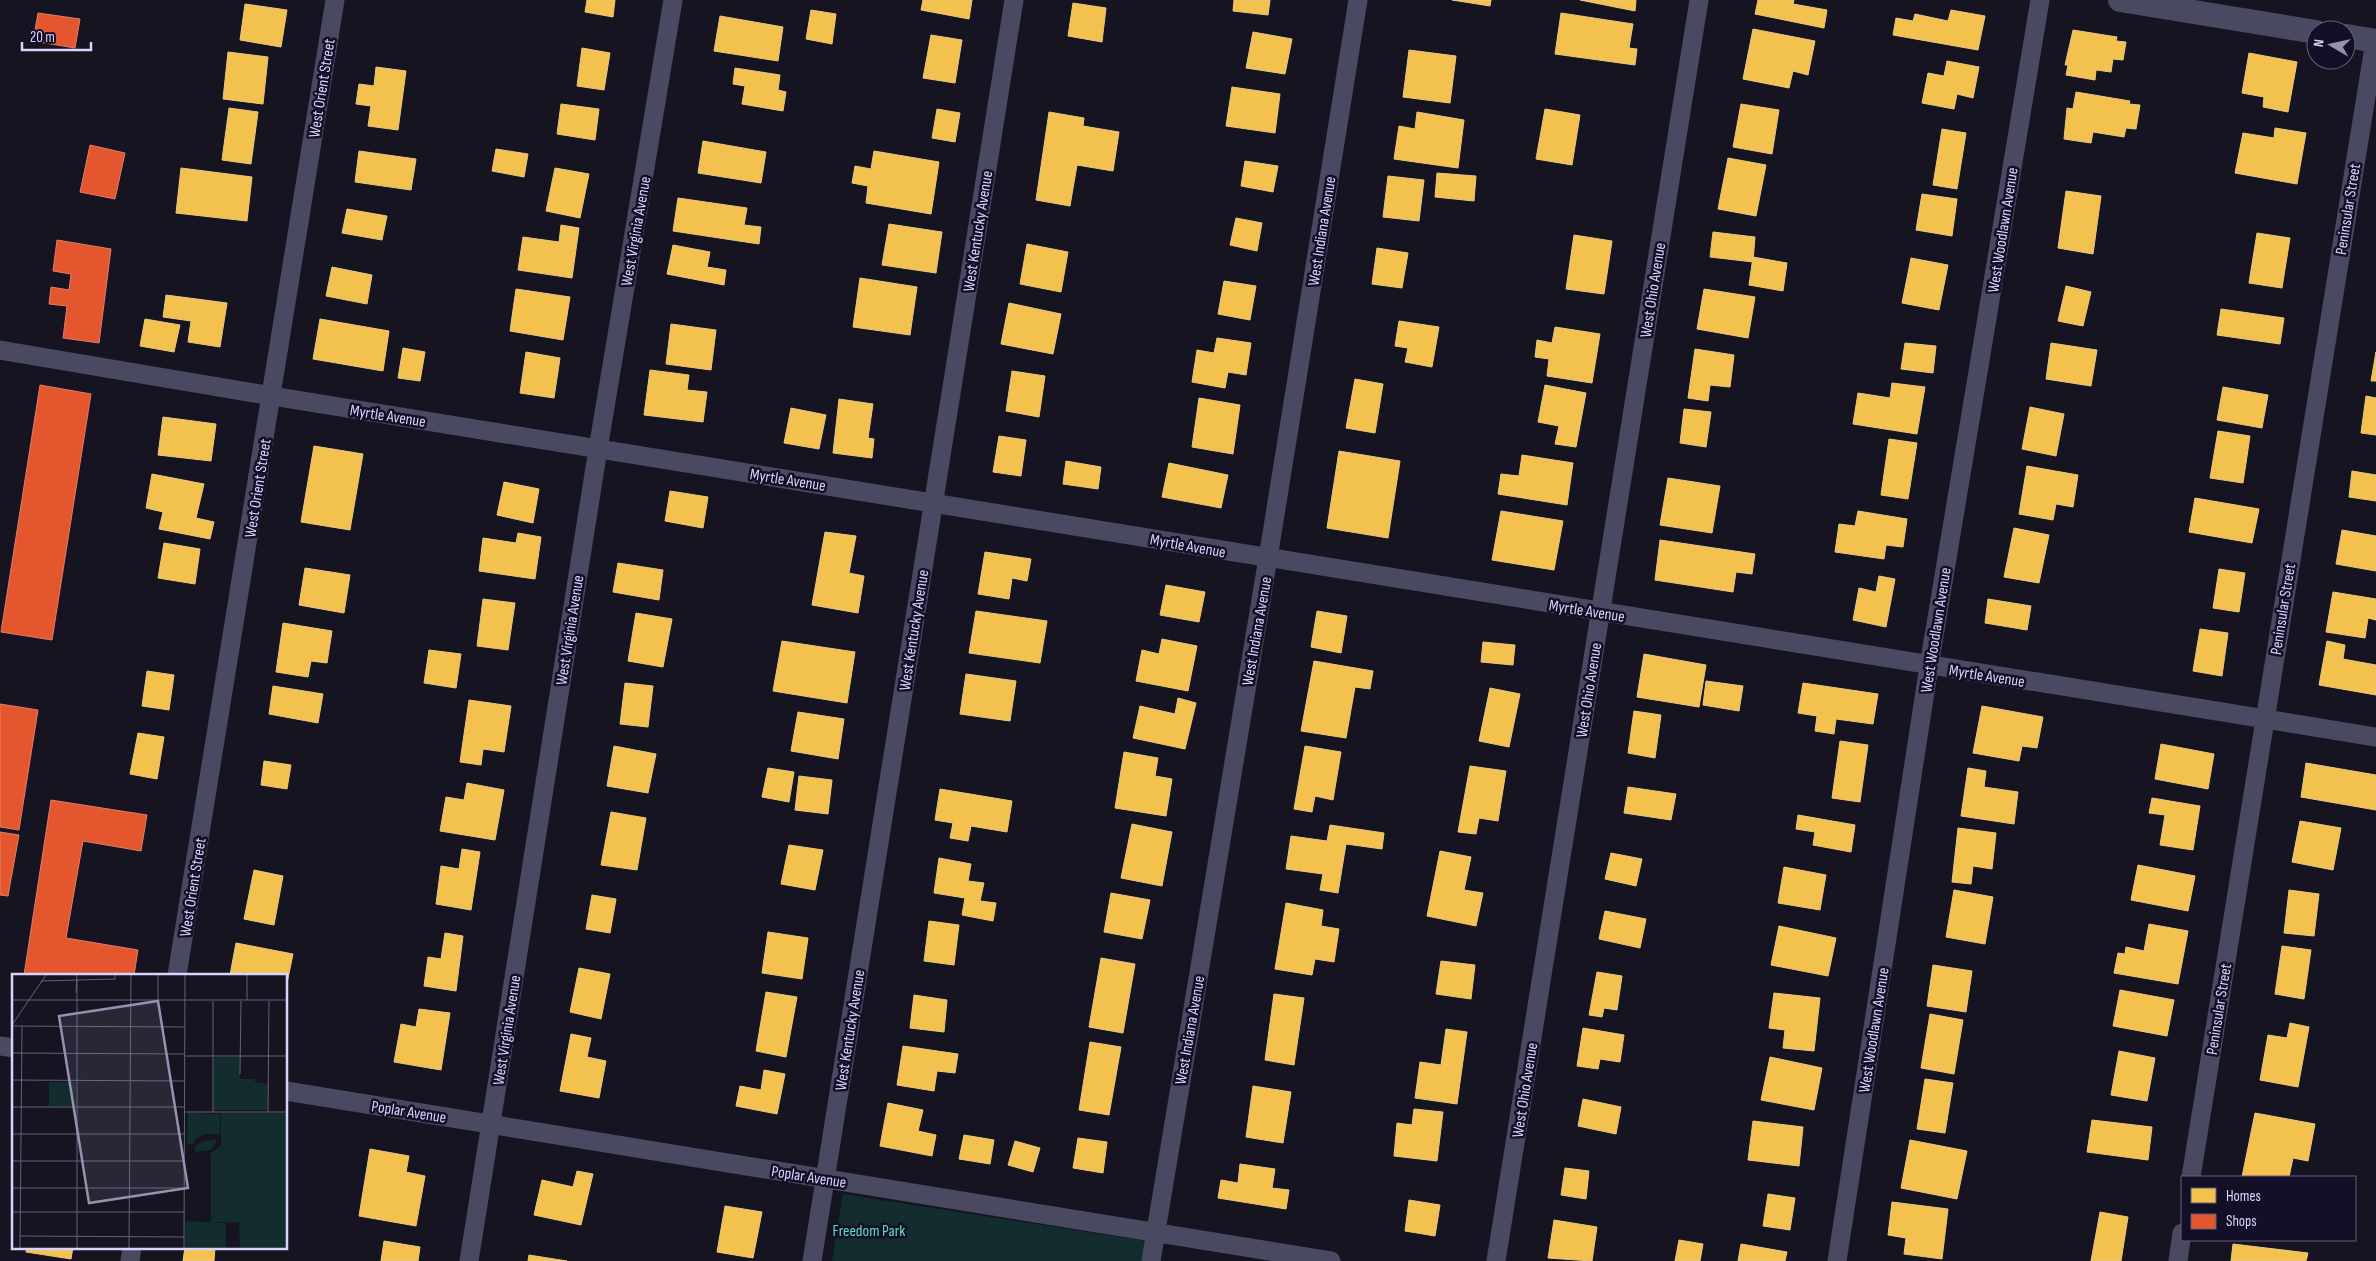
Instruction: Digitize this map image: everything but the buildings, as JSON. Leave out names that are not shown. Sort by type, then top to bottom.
[{"type":"street","name":"West Orient Street","points":[[178,974],[335,0]]},
{"type":"street","name":"West Virginia Avenue","points":[[469,1261],[598,449],[673,0]]},
{"type":"street","name":"West Kentucky Avenue","points":[[812,1261],[1014,0]]},
{"type":"street","name":"West Indiana Avenue","points":[[1150,1261],[1268,558],[1358,0]]},
{"type":"street","name":"West Ohio Avenue","points":[[1496,1261],[1698,0]]},
{"type":"street","name":"West Woodlawn Avenue","points":[[1837,1261],[1929,666],[2040,0]]},
{"type":"street","points":[[2120,0],[2306,30]]},
{"type":"street","points":[[2356,38],[2376,41]]},
{"type":"street","name":"Peninsular Street","points":[[2191,1176],[2264,718],[2376,41]]},
{"type":"street","name":"Myrtle Avenue","points":[[0,350],[1929,666],[2376,737]]},
{"type":"street","name":"Poplar Avenue","points":[[288,1092],[1331,1261]]},
{"type":"street","points":[[2178,1261],[2181,1241]]},
{"type":"street","points":[[130,1261],[132,1248]]},
{"type":"green space","name":"Freedom Park","points":[[843,1194],[1146,1241],[1143,1261],[832,1261]]}]
